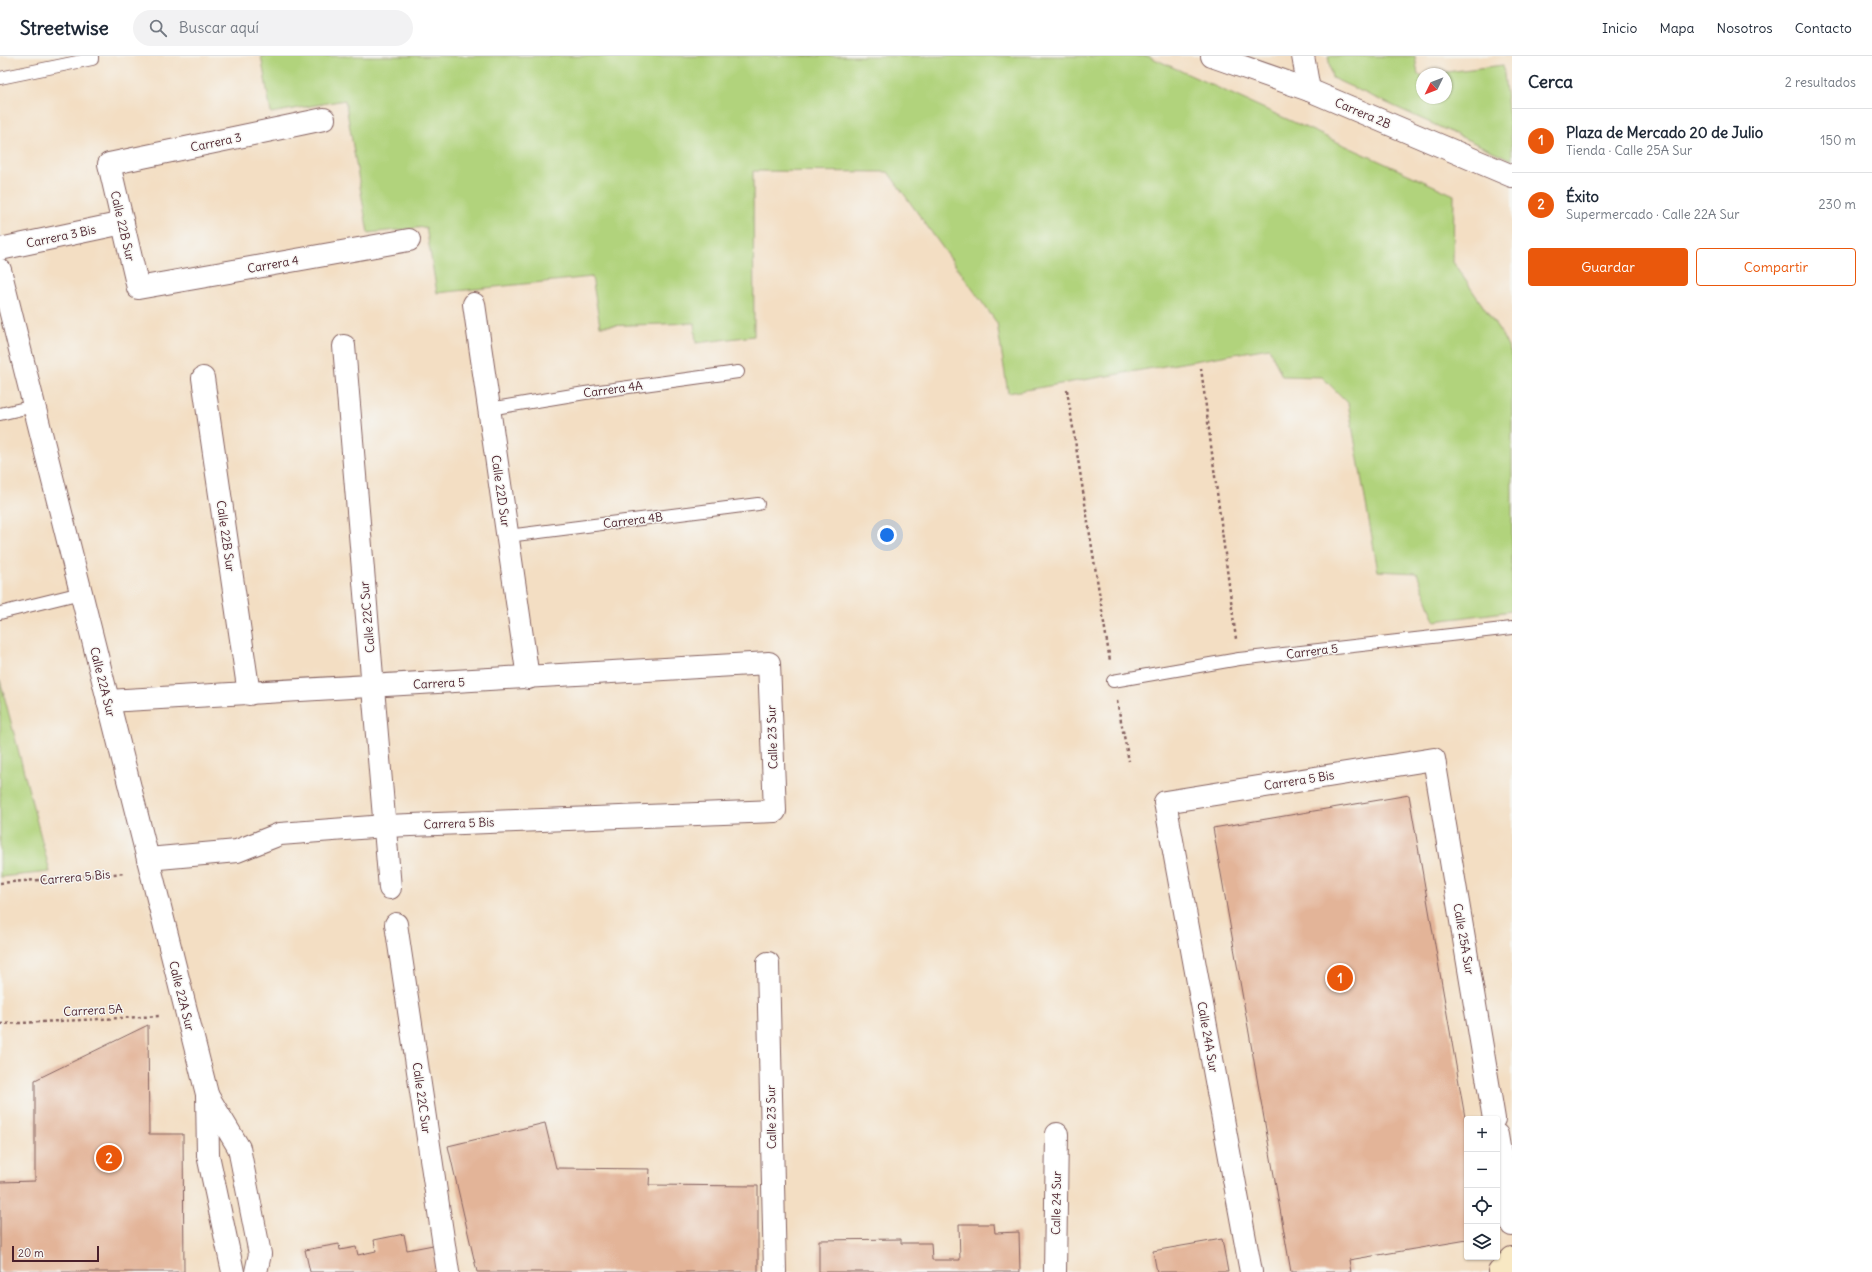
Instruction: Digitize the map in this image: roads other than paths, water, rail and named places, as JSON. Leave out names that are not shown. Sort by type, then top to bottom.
[{"type":"main road","points":[[1499,1272],[1512,1258]]},
{"type":"street","name":"Carrera 2B","points":[[1212,56],[1309,90],[1512,176]]},
{"type":"street","points":[[1303,56],[1309,90]]},
{"type":"street","name":"Carrera 3","points":[[109,164],[324,119]]},
{"type":"street","name":"Calle 22B Sur","points":[[109,164],[138,288]]},
{"type":"street","name":"Carrera 3 Bis","points":[[0,249],[123,223]]},
{"type":"street","name":"Carrera 4","points":[[138,288],[409,240]]},
{"type":"street","name":"Calle 22A Sur","points":[[0,270],[207,1094],[208,1156],[233,1272]]},
{"type":"street","name":"Calle 22D Sur","points":[[474,304],[528,678]]},
{"type":"street","name":"Calle 22C Sur","points":[[344,346],[390,888]]},
{"type":"street","name":"Calle 22B Sur","points":[[203,378],[249,694]]},
{"type":"street","name":"Carrera 5","points":[[108,701],[769,664]]},
{"type":"street","name":"Calle 23 Sur","points":[[769,664],[775,811]]},
{"type":"street","name":"Carrera 5 Bis","points":[[1165,802],[1434,759]]},
{"type":"street","name":"Calle 25A Sur","points":[[1434,759],[1494,1116]]},
{"type":"street","name":"Calle 24A Sur","points":[[1165,802],[1250,1272]]},
{"type":"street","name":"Carrera 5 Bis","points":[[149,865],[237,851],[280,834],[385,826],[775,811]]},
{"type":"street","name":"Calle 22C Sur","points":[[396,924],[448,1272]]},
{"type":"street","name":"Calle 23 Sur","points":[[768,963],[775,1272]]},
{"type":"street","name":"Calle 22A Sur","points":[[207,1094],[240,1148],[260,1254],[256,1272]]},
{"type":"street","name":"Calle 24 Sur","points":[[1055,1272],[1057,1134]]},
{"type":"street","points":[[1500,1152],[1512,1225]]},
{"type":"lane","points":[[0,78],[92,59],[92,56]]},
{"type":"lane","name":"Carrera 4A","points":[[489,409],[585,393],[738,372]]},
{"type":"lane","points":[[0,414],[34,406]]},
{"type":"lane","name":"Carrera 4B","points":[[508,536],[758,504]]},
{"type":"lane","points":[[0,613],[81,593]]},
{"type":"lane","name":"Carrera 5","points":[[1113,680],[1239,659],[1512,628]]},
{"type":"place","name":"Plaza de Mercado 20 de Julio","points":[[1340,978]]},
{"type":"place","name":"Éxito","points":[[109,1158]]}]
